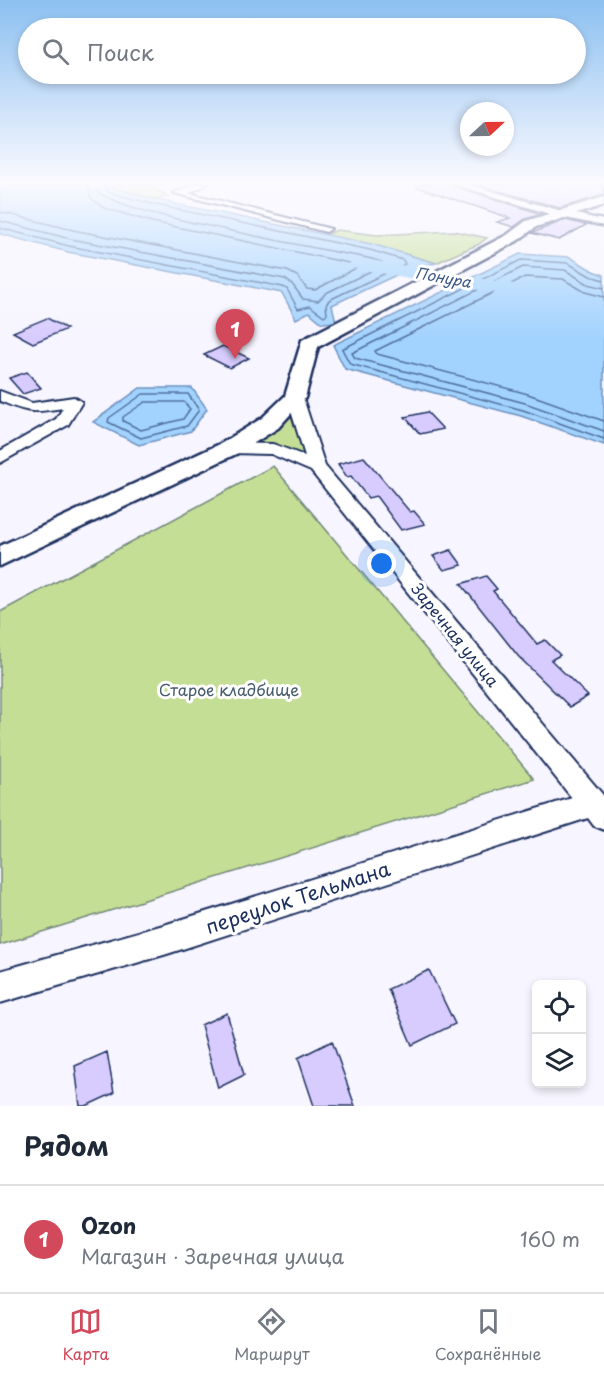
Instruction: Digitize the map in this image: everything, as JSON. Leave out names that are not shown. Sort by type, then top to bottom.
[{"type":"street","points":[[0,557],[230,448],[270,423],[295,398],[309,344],[520,236]]},
{"type":"street","points":[[0,396],[31,408],[74,402],[62,422],[0,458]]},
{"type":"street","points":[[295,398],[317,467]]},
{"type":"street","name":"Заречная улица","points":[[230,448],[273,449],[317,467],[599,810]]},
{"type":"street","name":"переулок Тельмана","points":[[0,987],[599,810]]},
{"type":"green space","points":[[324,236],[476,236],[487,238],[479,244],[436,263],[371,244]]},
{"type":"green space","points":[[295,398],[317,467],[273,449],[230,448]]},
{"type":"green space","name":"Старое кладбище","points":[[273,466],[534,779],[0,945],[0,612]]},
{"type":"water","points":[[6,236],[330,236],[371,244],[436,263],[407,270],[332,305],[336,322],[322,323],[309,312],[296,319],[282,293],[68,252]]},
{"type":"water","points":[[520,254],[570,257],[604,275],[604,445],[521,416],[345,369],[333,345]]},
{"type":"water","points":[[140,388],[192,388],[207,409],[191,431],[139,445],[93,422]]},
{"type":"building","points":[[542,236],[567,236],[559,240]]},
{"type":"building","points":[[47,318],[67,329],[33,343],[13,332]]},
{"type":"building","points":[[223,346],[249,358],[230,368],[204,355]]},
{"type":"building","points":[[27,372],[41,388],[23,394],[9,378]]},
{"type":"building","points":[[427,412],[443,429],[420,434],[405,417]]},
{"type":"building","points":[[364,457],[410,512],[414,511],[425,524],[401,530],[376,496],[368,498],[351,476],[347,477],[338,464]]},
{"type":"building","points":[[451,550],[462,565],[444,570],[433,556]]},
{"type":"building","points":[[486,576],[497,589],[493,591],[537,644],[545,640],[560,655],[551,660],[588,696],[570,707],[518,656],[461,584]]},
{"type":"building","points":[[429,970],[455,1024],[412,1045],[388,989]]},
{"type":"building","points":[[227,1013],[244,1075],[218,1088],[201,1025]]},
{"type":"building","points":[[332,1041],[355,1106],[314,1106],[298,1058]]},
{"type":"building","points":[[107,1052],[114,1093],[86,1106],[80,1106],[75,1066]]},
{"type":"waterway","name":"Понура","points":[[359,264],[508,289]]},
{"type":"place","name":"Ozon","points":[[235,359]]}]
